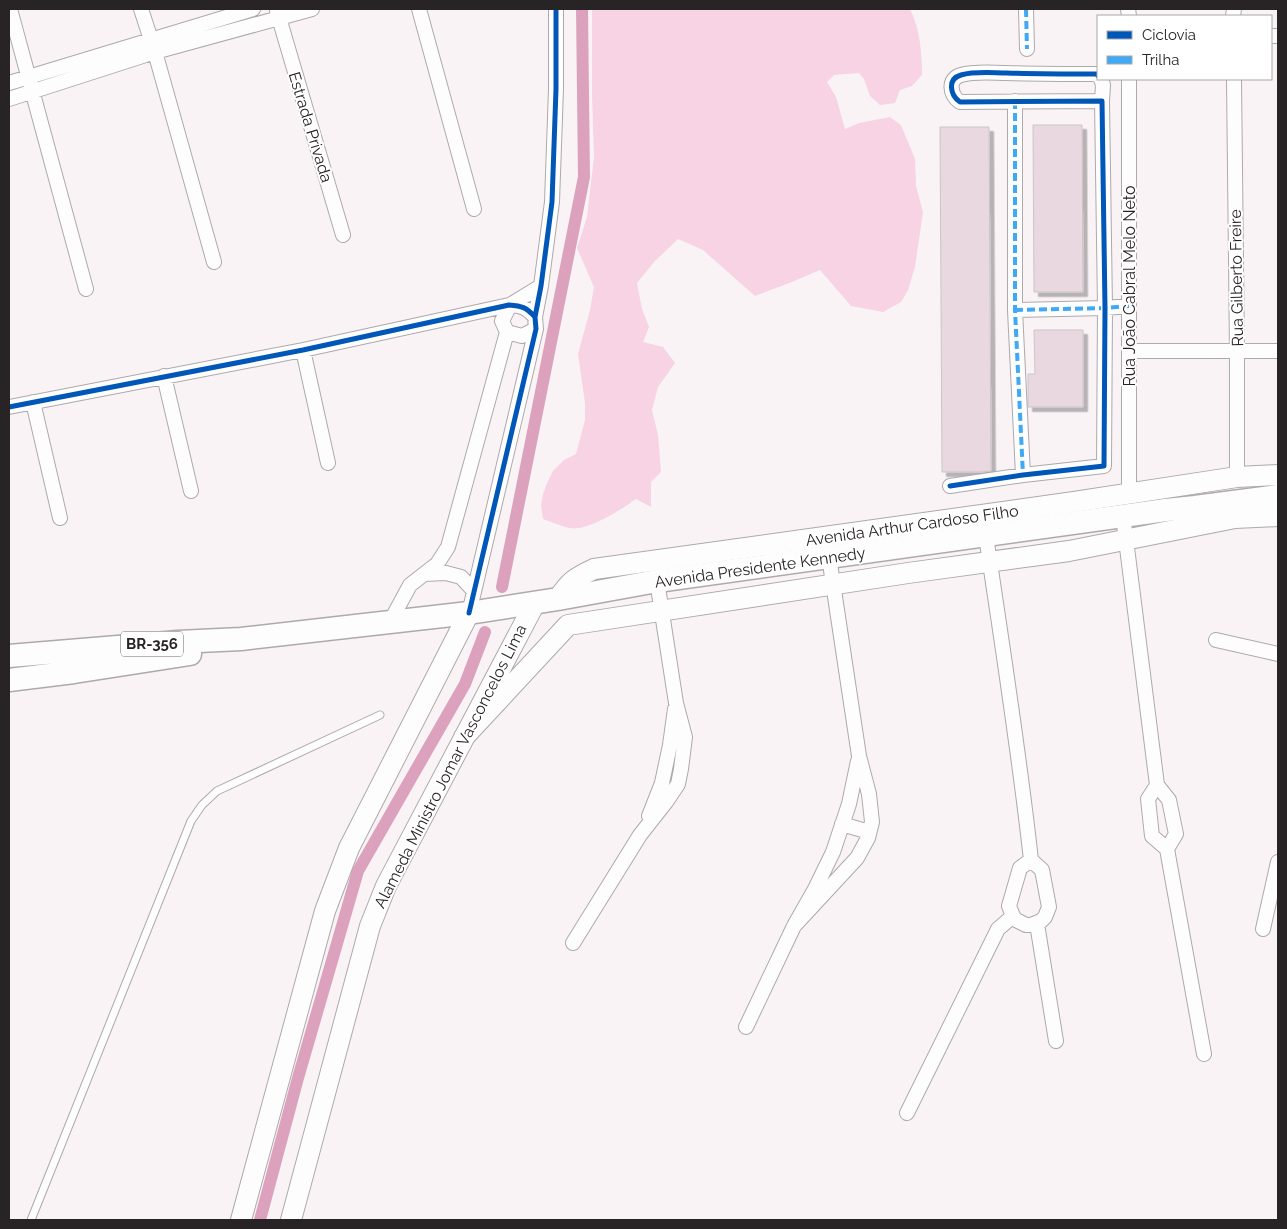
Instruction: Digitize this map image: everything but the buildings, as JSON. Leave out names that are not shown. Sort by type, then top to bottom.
[{"type":"main road","name":"Avenida Arthur Cardoso Filho","points":[[558,599],[567,585],[577,577],[594,569],[1075,512],[1129,493],[1164,499],[1237,477],[1278,475]]},
{"type":"main road","name":"Avenida Presidente Kennedy","points":[[9,656],[178,642],[241,639],[469,613],[657,581],[986,536],[1075,512],[1123,516],[1164,499],[1194,507],[1278,496]]},
{"type":"main road","name":"Avenida Presidente Kennedy","points":[[464,736],[568,625],[833,584],[1068,551],[1235,518],[1278,516]]},
{"type":"main road","name":"Alameda Ministro Jomar Vasconcelos Lima","points":[[290,1220],[370,926],[386,886],[535,603]]},
{"type":"main road","points":[[241,1220],[325,911],[337,878],[349,848],[469,613]]},
{"type":"main road","name":"Avenida Presidente Kennedy","points":[[9,680],[181,656],[207,651],[241,639]]},
{"type":"street","points":[[10,9],[86,289]]},
{"type":"street","points":[[141,9],[153,45],[214,262]]},
{"type":"street","points":[[9,99],[253,9]]},
{"type":"street","points":[[9,83],[278,13],[312,9]]},
{"type":"street","points":[[419,9],[474,208]]},
{"type":"street","points":[[469,613],[535,325],[541,286],[552,202],[556,89],[556,9]]},
{"type":"street","points":[[1026,9],[1027,49]]},
{"type":"street","name":"Estrada Privada","points":[[278,13],[343,235]]},
{"type":"street","points":[[1097,74],[982,73],[960,75],[953,82],[951,88],[952,95],[960,102],[1102,101]]},
{"type":"street","points":[[950,486],[1104,466],[1105,308],[1103,85],[1101,80]]},
{"type":"street","name":"Rua João Cabral Melo Neto","points":[[1129,80],[1129,493]]},
{"type":"street","name":"Rua Gilberto Freire","points":[[1234,80],[1237,477]]},
{"type":"street","points":[[1014,101],[1015,310],[1023,476]]},
{"type":"street","points":[[390,622],[410,586],[437,564],[448,547],[510,306],[541,286]]},
{"type":"street","points":[[9,407],[303,350],[510,306],[522,306],[529,310],[535,325]]},
{"type":"street","points":[[1015,310],[1129,306]]},
{"type":"street","points":[[482,311],[522,336],[535,325]]},
{"type":"street","points":[[303,350],[328,463]]},
{"type":"street","points":[[1129,351],[1278,351]]},
{"type":"street","points":[[164,376],[191,491]]},
{"type":"street","points":[[34,402],[60,518]]},
{"type":"street","points":[[1123,516],[1157,785],[1169,800],[1176,834],[1167,849]]},
{"type":"street","points":[[986,536],[1023,783],[1031,860],[1042,870],[1049,907],[1046,917],[1037,924],[1026,925],[1016,920],[1009,906],[1020,868],[1031,860]]},
{"type":"street","points":[[794,926],[857,858],[868,838],[872,822],[870,794],[859,756],[829,557]]},
{"type":"street","points":[[424,574],[446,572],[461,577],[474,591]]},
{"type":"street","points":[[573,943],[640,835],[678,784],[685,737],[676,703],[657,581]]},
{"type":"street","points":[[1216,640],[1278,654]]},
{"type":"street","points":[[746,1027],[794,926],[833,852],[849,804],[859,756]]},
{"type":"street","points":[[1157,785],[1148,799],[1152,836],[1167,849],[1204,1054]]},
{"type":"street","points":[[842,824],[869,832]]},
{"type":"street","points":[[1263,929],[1278,862]]},
{"type":"street","points":[[907,1113],[998,929],[1013,916]]},
{"type":"street","points":[[1037,924],[1056,1041]]},
{"type":"lane","points":[[31,1220],[190,821],[202,805],[217,791],[380,715]]},
{"type":"shaded area","points":[[592,9],[910,9],[920,41],[922,75],[912,86],[900,90],[895,103],[880,105],[870,96],[864,79],[859,73],[834,75],[827,82],[836,97],[845,129],[859,123],[890,117],[901,125],[915,159],[916,186],[923,212],[915,267],[908,290],[901,302],[883,312],[851,306],[820,270],[755,296],[703,250],[678,239],[654,262],[637,283],[642,309],[649,327],[643,342],[663,347],[675,363],[658,387],[652,410],[658,435],[661,472],[651,482],[651,507],[636,499],[604,519],[585,527],[569,528],[543,519],[541,506],[543,494],[553,471],[564,460],[576,454],[585,420],[585,403],[578,354],[594,287],[577,248],[587,217],[594,157]]},
{"type":"waterway","points":[[502,587],[584,177],[582,9]]},
{"type":"waterway","points":[[260,1220],[298,1078],[358,871],[465,684],[485,632]]},
{"type":"marked path","points":[[1026,9],[1027,49]]},
{"type":"marked path","points":[[1015,101],[1015,310],[1023,475]]},
{"type":"marked path","points":[[1015,310],[1129,306]]},
{"type":"cycle path","points":[[469,613],[536,329],[535,317],[552,202],[556,89],[556,9]]},
{"type":"cycle path","points":[[950,486],[1023,475],[1104,466],[1105,308],[1102,101],[960,102],[952,91],[952,83],[957,77],[972,73],[1097,74]]},
{"type":"cycle path","points":[[9,407],[303,350],[509,305],[524,308],[535,317]]}]
